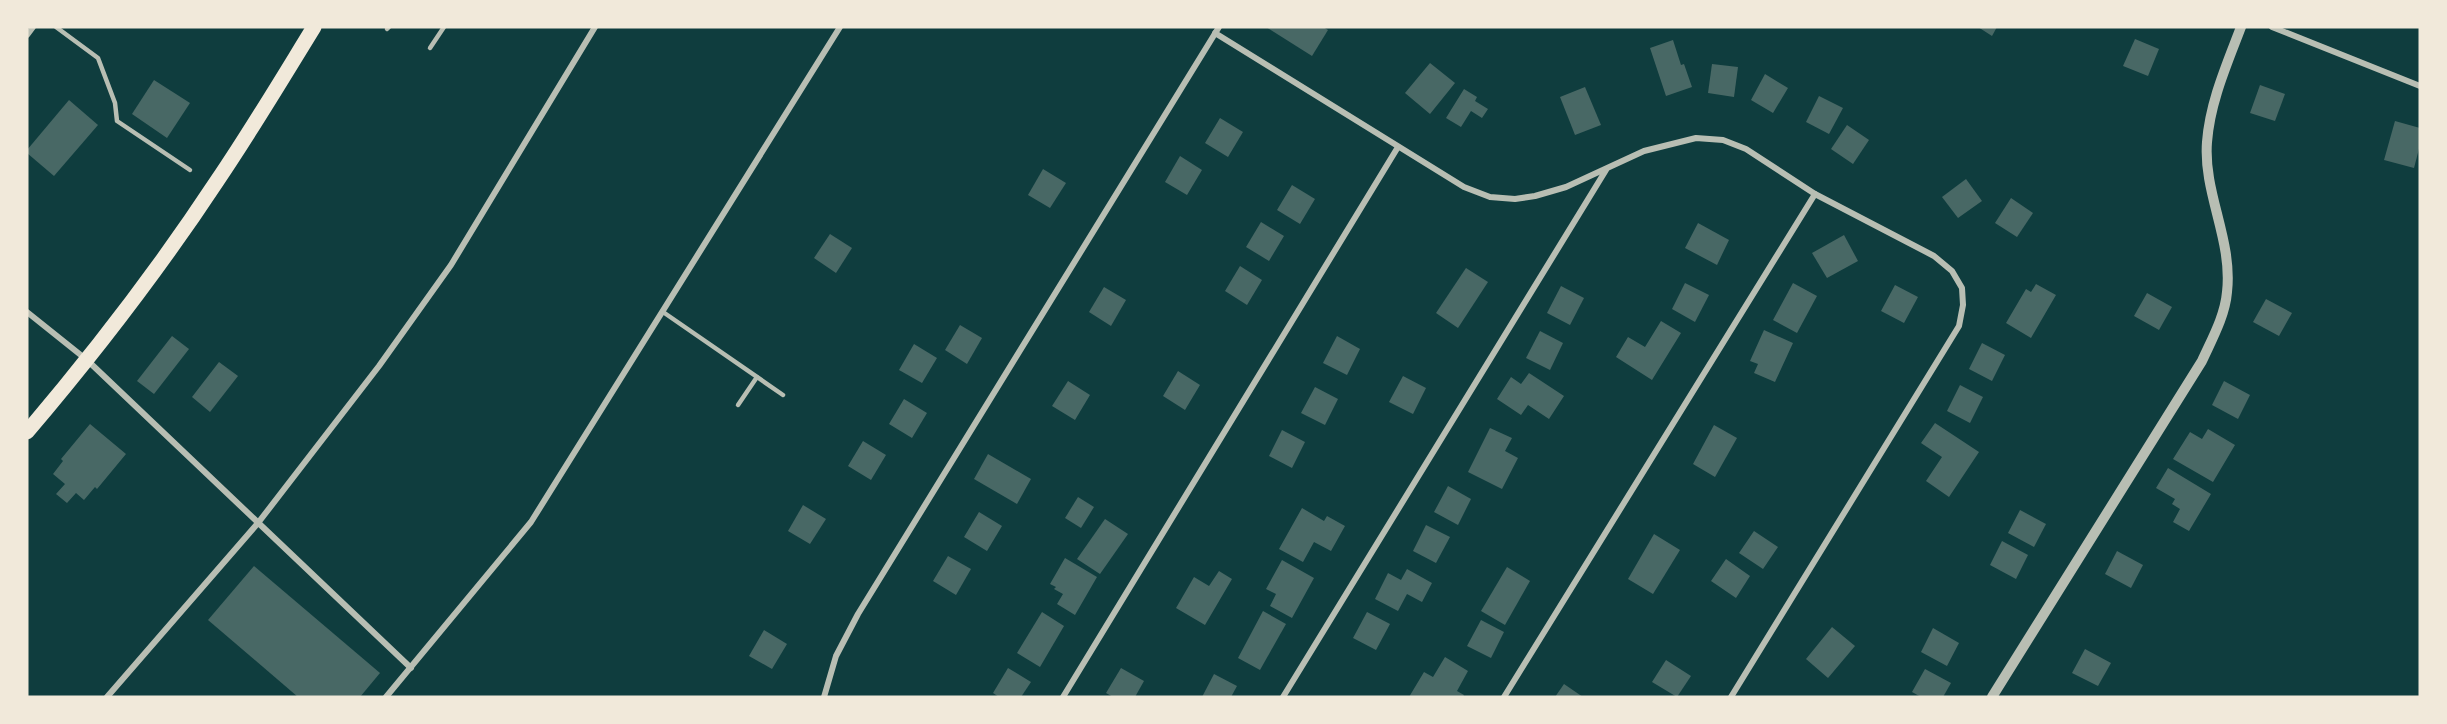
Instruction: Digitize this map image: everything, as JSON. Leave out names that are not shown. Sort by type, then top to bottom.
[{"type":"main road","points":[[27,432],[87,360],[170,249],[216,183],[314,27]]},
{"type":"street","points":[[27,35],[33,27]]},
{"type":"street","points":[[107,697],[258,523],[379,366],[451,265],[595,27]]},
{"type":"street","points":[[386,697],[531,522],[840,27]]},
{"type":"street","points":[[1992,697],[2202,361],[2220,322],[2228,292],[2227,258],[2209,185],[2207,143],[2213,105],[2241,27]]},
{"type":"street","points":[[2272,27],[2420,86]]},
{"type":"street","points":[[824,697],[836,656],[858,614],[1217,30],[1398,147],[1464,187],[1490,197],[1515,199],[1566,187],[1644,151],[1673,142],[1696,138],[1723,140],[1746,149],[1815,194],[1934,256],[1952,271],[1962,288],[1963,305],[1959,326],[1731,697]]},
{"type":"street","points":[[1063,697],[1398,147]]},
{"type":"street","points":[[1283,697],[1607,169]]},
{"type":"street","points":[[1504,697],[1815,194]]},
{"type":"street","points":[[27,312],[87,360],[411,668]]},
{"type":"lane","points":[[57,27],[98,58],[115,103],[117,121],[190,170]]},
{"type":"lane","points":[[430,48],[444,27]]},
{"type":"lane","points":[[663,312],[783,395]]},
{"type":"lane","points":[[738,405],[757,377]]},
{"type":"building","points":[[1266,27],[1323,27],[1328,30],[1312,56]]},
{"type":"building","points":[[1978,27],[1997,27],[1992,36]]},
{"type":"building","points":[[2135,39],[2159,49],[2148,76],[2123,66]]},
{"type":"building","points":[[1673,40],[1681,65],[1684,64],[1692,87],[1666,96],[1650,48]]},
{"type":"building","points":[[1430,63],[1455,83],[1430,114],[1405,93]]},
{"type":"building","points":[[1712,64],[1738,67],[1734,97],[1708,93]]},
{"type":"building","points":[[1765,74],[1788,88],[1773,113],[1751,100]]},
{"type":"building","points":[[154,80],[190,103],[167,138],[132,114]]},
{"type":"building","points":[[2260,85],[2285,94],[2275,121],[2250,113]]},
{"type":"building","points":[[1585,87],[1601,125],[1575,135],[1560,97]]},
{"type":"building","points":[[1464,89],[1477,97],[1475,101],[1488,109],[1482,118],[1471,111],[1461,127],[1446,118]]},
{"type":"building","points":[[1819,96],[1843,108],[1829,134],[1806,122]]},
{"type":"building","points":[[69,100],[98,125],[54,176],[27,153],[27,150]]},
{"type":"building","points":[[1220,118],[1243,132],[1228,157],[1205,143]]},
{"type":"building","points":[[2395,121],[2420,128],[2420,145],[2414,168],[2384,160]]},
{"type":"building","points":[[1847,125],[1869,140],[1853,164],[1831,149]]},
{"type":"building","points":[[1180,156],[1202,170],[1187,195],[1165,182]]},
{"type":"building","points":[[1043,169],[1066,183],[1050,208],[1028,195]]},
{"type":"building","points":[[1966,179],[1982,201],[1958,218],[1942,197]]},
{"type":"building","points":[[1292,185],[1315,199],[1300,224],[1277,210]]},
{"type":"building","points":[[2011,198],[2033,213],[2017,237],[1995,223]]},
{"type":"building","points":[[1261,222],[1284,236],[1269,261],[1246,247]]},
{"type":"building","points":[[1698,223],[1729,240],[1717,265],[1685,248]]},
{"type":"building","points":[[830,234],[852,248],[836,273],[814,258]]},
{"type":"building","points":[[1844,235],[1858,261],[1827,278],[1812,253]]},
{"type":"building","points":[[1240,266],[1262,280],[1247,305],[1225,291]]},
{"type":"building","points":[[1466,268],[1488,282],[1458,328],[1436,313]]},
{"type":"building","points":[[1685,283],[1709,295],[1695,322],[1672,309]]},
{"type":"building","points":[[1793,283],[1817,296],[1797,333],[1773,320]]},
{"type":"building","points":[[2036,284],[2056,295],[2031,338],[2006,323],[2026,289],[2031,292]]},
{"type":"building","points":[[1895,285],[1918,297],[1904,323],[1881,311]]},
{"type":"building","points":[[1561,286],[1584,298],[1570,325],[1547,313]]},
{"type":"building","points":[[1104,287],[1126,300],[1111,326],[1089,312]]},
{"type":"building","points":[[2147,293],[2172,307],[2159,330],[2134,316]]},
{"type":"building","points":[[2266,299],[2292,313],[2279,336],[2253,322]]},
{"type":"building","points":[[1661,321],[1681,333],[1652,380],[1616,357],[1628,337],[1645,347]]},
{"type":"building","points":[[960,325],[982,338],[967,364],[945,350]]},
{"type":"building","points":[[1764,330],[1793,343],[1775,382],[1754,373],[1758,364],[1750,361]]},
{"type":"building","points":[[1540,331],[1563,343],[1550,370],[1526,358]]},
{"type":"building","points":[[172,336],[189,349],[154,394],[137,381]]},
{"type":"building","points":[[1337,336],[1360,349],[1347,375],[1323,363]]},
{"type":"building","points":[[1982,343],[2005,355],[1992,381],[1969,369]]},
{"type":"building","points":[[914,344],[937,358],[922,383],[899,370]]},
{"type":"building","points":[[219,362],[238,376],[210,412],[192,397]]},
{"type":"building","points":[[1178,371],[1200,385],[1185,410],[1163,396]]},
{"type":"building","points":[[1529,373],[1564,396],[1549,419],[1528,405],[1521,415],[1497,399],[1511,377],[1521,384]]},
{"type":"building","points":[[1403,376],[1426,388],[1413,414],[1389,402]]},
{"type":"building","points":[[1068,381],[1090,395],[1075,420],[1052,406]]},
{"type":"building","points":[[2224,381],[2250,395],[2238,419],[2212,405]]},
{"type":"building","points":[[1960,385],[1983,397],[1970,423],[1947,411]]},
{"type":"building","points":[[1315,387],[1338,399],[1325,425],[1301,413]]},
{"type":"building","points":[[904,399],[927,413],[912,438],[889,424]]},
{"type":"building","points":[[1935,423],[1979,452],[1949,497],[1926,481],[1942,457],[1921,443]]},
{"type":"building","points":[[90,424],[126,454],[97,489],[95,487],[84,500],[76,493],[67,503],[56,494],[65,484],[53,474],[63,461],[61,459]]},
{"type":"building","points":[[1714,425],[1737,438],[1715,477],[1693,464]]},
{"type":"building","points":[[1490,428],[1512,438],[1505,451],[1518,458],[1502,489],[1468,472]]},
{"type":"building","points":[[2208,429],[2235,445],[2213,482],[2173,459],[2190,432],[2202,439]]},
{"type":"building","points":[[1282,430],[1305,442],[1292,468],[1269,456]]},
{"type":"building","points":[[863,441],[886,455],[871,480],[848,466]]},
{"type":"building","points":[[988,454],[1031,479],[1017,504],[974,479]]},
{"type":"building","points":[[2168,468],[2211,494],[2189,531],[2173,522],[2180,509],[2172,504],[2175,499],[2156,488]]},
{"type":"building","points":[[1448,486],[1471,499],[1458,525],[1434,512]]},
{"type":"building","points":[[1078,497],[1094,507],[1081,528],[1065,518]]},
{"type":"building","points":[[803,505],[826,519],[810,544],[788,531]]},
{"type":"building","points":[[1302,508],[1324,521],[1327,516],[1345,526],[1331,551],[1314,542],[1303,562],[1279,549]]},
{"type":"building","points":[[2020,510],[2046,524],[2034,547],[2008,533]]},
{"type":"building","points":[[979,512],[1002,526],[987,551],[964,537]]},
{"type":"building","points":[[1105,519],[1128,534],[1100,574],[1077,559]]},
{"type":"building","points":[[1426,525],[1450,537],[1436,563],[1413,551]]},
{"type":"building","points":[[1754,531],[1778,547],[1763,569],[1739,553]]},
{"type":"building","points":[[1654,534],[1680,550],[1653,594],[1628,579]]},
{"type":"building","points":[[2002,541],[2028,555],[2016,579],[1990,565]]},
{"type":"building","points":[[2117,551],[2143,565],[2131,588],[2105,574]]},
{"type":"building","points":[[948,556],[971,569],[956,595],[933,581]]},
{"type":"building","points":[[1065,558],[1097,577],[1075,615],[1057,604],[1063,594],[1050,584]]},
{"type":"building","points":[[1726,559],[1750,576],[1736,598],[1711,581]]},
{"type":"building","points":[[1282,560],[1314,578],[1292,618],[1270,606],[1276,594],[1266,589]]},
{"type":"building","points":[[254,566],[380,673],[360,697],[298,697],[208,620]]},
{"type":"building","points":[[1507,567],[1530,581],[1505,625],[1481,611]]},
{"type":"building","points":[[1407,569],[1432,583],[1422,602],[1407,594],[1398,611],[1375,599],[1388,573],[1401,580]]},
{"type":"building","points":[[1219,571],[1232,579],[1205,625],[1176,608],[1194,577],[1209,586]]},
{"type":"building","points":[[1263,611],[1286,624],[1260,670],[1238,658]]},
{"type":"building","points":[[1042,612],[1064,626],[1040,667],[1017,653]]},
{"type":"building","points":[[1367,612],[1390,624],[1376,650],[1353,638]]},
{"type":"building","points":[[1481,620],[1504,632],[1491,658],[1467,646]]},
{"type":"building","points":[[1832,627],[1855,646],[1828,678],[1806,659]]},
{"type":"building","points":[[1933,628],[1959,643],[1947,666],[1921,652]]},
{"type":"building","points":[[764,630],[787,644],[772,669],[749,656]]},
{"type":"building","points":[[2085,649],[2111,663],[2098,686],[2072,673]]},
{"type":"building","points":[[1445,657],[1468,671],[1457,691],[1464,695],[1463,697],[1409,697],[1424,672],[1433,677]]},
{"type":"building","points":[[1666,660],[1691,676],[1677,697],[1652,682]]},
{"type":"building","points":[[1008,668],[1031,682],[1021,697],[999,697],[993,693]]},
{"type":"building","points":[[1121,668],[1144,681],[1135,697],[1113,697],[1106,693]]},
{"type":"building","points":[[1925,669],[1951,683],[1943,697],[1921,697],[1912,692]]},
{"type":"building","points":[[1214,674],[1237,686],[1231,697],[1202,697]]},
{"type":"building","points":[[1564,684],[1583,697],[1555,697]]}]
